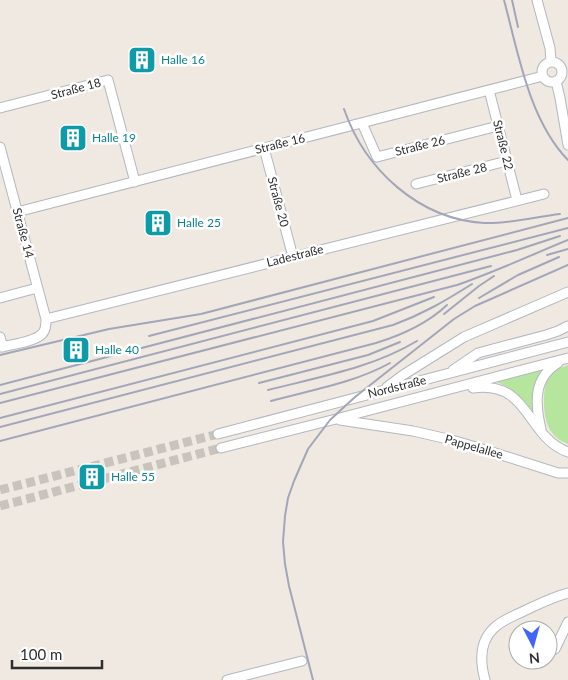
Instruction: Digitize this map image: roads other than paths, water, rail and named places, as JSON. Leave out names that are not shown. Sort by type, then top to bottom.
[{"type":"street","points":[[537,0],[550,48],[551,61]]},
{"type":"street","points":[[551,61],[558,63],[565,70],[556,81],[547,80],[542,73],[545,64],[551,61]]},
{"type":"street","name":"Straße 16","points":[[17,212],[543,76]]},
{"type":"street","name":"Straße 18","points":[[0,108],[108,80],[135,182]]},
{"type":"street","points":[[556,81],[568,145]]},
{"type":"street","name":"Straße 22","points":[[489,90],[517,200]]},
{"type":"street","name":"Straße 26","points":[[362,123],[377,157],[498,126]]},
{"type":"street","name":"Straße 14","points":[[0,147],[46,319]]},
{"type":"street","name":"Straße 20","points":[[264,148],[293,257]]},
{"type":"street","name":"Straße 28","points":[[416,184],[507,161]]},
{"type":"street","name":"Ladestraße","points":[[46,319],[544,194]]},
{"type":"street","points":[[0,298],[37,288]]},
{"type":"street","points":[[383,390],[464,336],[568,292]]},
{"type":"street","points":[[0,337],[1,347],[34,340],[43,334],[46,319]]},
{"type":"street","points":[[449,373],[478,353],[546,335],[568,326]]},
{"type":"street","name":"Nordstraße","points":[[567,358],[225,447],[222,433],[568,342]]},
{"type":"street","points":[[542,432],[537,403],[540,384],[548,371],[567,358]]},
{"type":"street","points":[[439,392],[480,387],[490,387],[504,391],[517,399],[551,444],[568,452]]},
{"type":"street","points":[[378,426],[379,408]]},
{"type":"street","name":"Pappelallee","points":[[336,419],[413,431],[452,440],[558,473],[568,473]]},
{"type":"street","points":[[485,680],[481,665],[482,650],[494,628],[502,622],[551,598],[568,593]]},
{"type":"street","points":[[558,644],[568,622]]},
{"type":"street","points":[[227,680],[302,661]]},
{"type":"tunnel","points":[[0,490],[218,434]]},
{"type":"tunnel","points":[[0,506],[221,448]]},
{"type":"railway","points":[[504,0],[520,63],[534,106],[555,144],[568,160]]},
{"type":"railway","points":[[512,0],[518,27]]},
{"type":"railway","points":[[344,109],[353,131],[380,171],[417,201],[438,212],[460,219],[484,223],[560,214]]},
{"type":"railway","points":[[0,355],[109,329],[201,314],[568,218]]},
{"type":"railway","points":[[149,336],[568,228]]},
{"type":"railway","points":[[0,385],[517,250],[560,236]]},
{"type":"railway","points":[[0,403],[457,285],[568,240]]},
{"type":"railway","points":[[547,255],[568,249]]},
{"type":"railway","points":[[479,298],[518,275],[559,257]]},
{"type":"railway","points":[[313,680],[289,586],[283,542],[288,498],[308,449],[330,420],[355,397],[454,319],[475,306],[568,265]]},
{"type":"railway","points":[[0,394],[491,266]]},
{"type":"railway","points":[[444,314],[494,276]]},
{"type":"railway","points":[[0,427],[393,325],[434,307],[472,284]]},
{"type":"railway","points":[[0,418],[373,321],[434,297]]},
{"type":"railway","points":[[0,441],[376,343],[414,328],[431,318],[447,305]]},
{"type":"railway","points":[[268,390],[364,365],[417,341]]},
{"type":"railway","points":[[259,383],[368,355],[400,342]]},
{"type":"railway","points":[[271,401],[347,381],[390,363]]},
{"type":"place","name":"Halle 16","points":[[142,60]]},
{"type":"place","name":"Halle 19","points":[[73,138]]},
{"type":"place","name":"Halle 25","points":[[158,223]]},
{"type":"place","name":"Halle 40","points":[[76,350]]},
{"type":"place","name":"Halle 55","points":[[92,477]]}]
